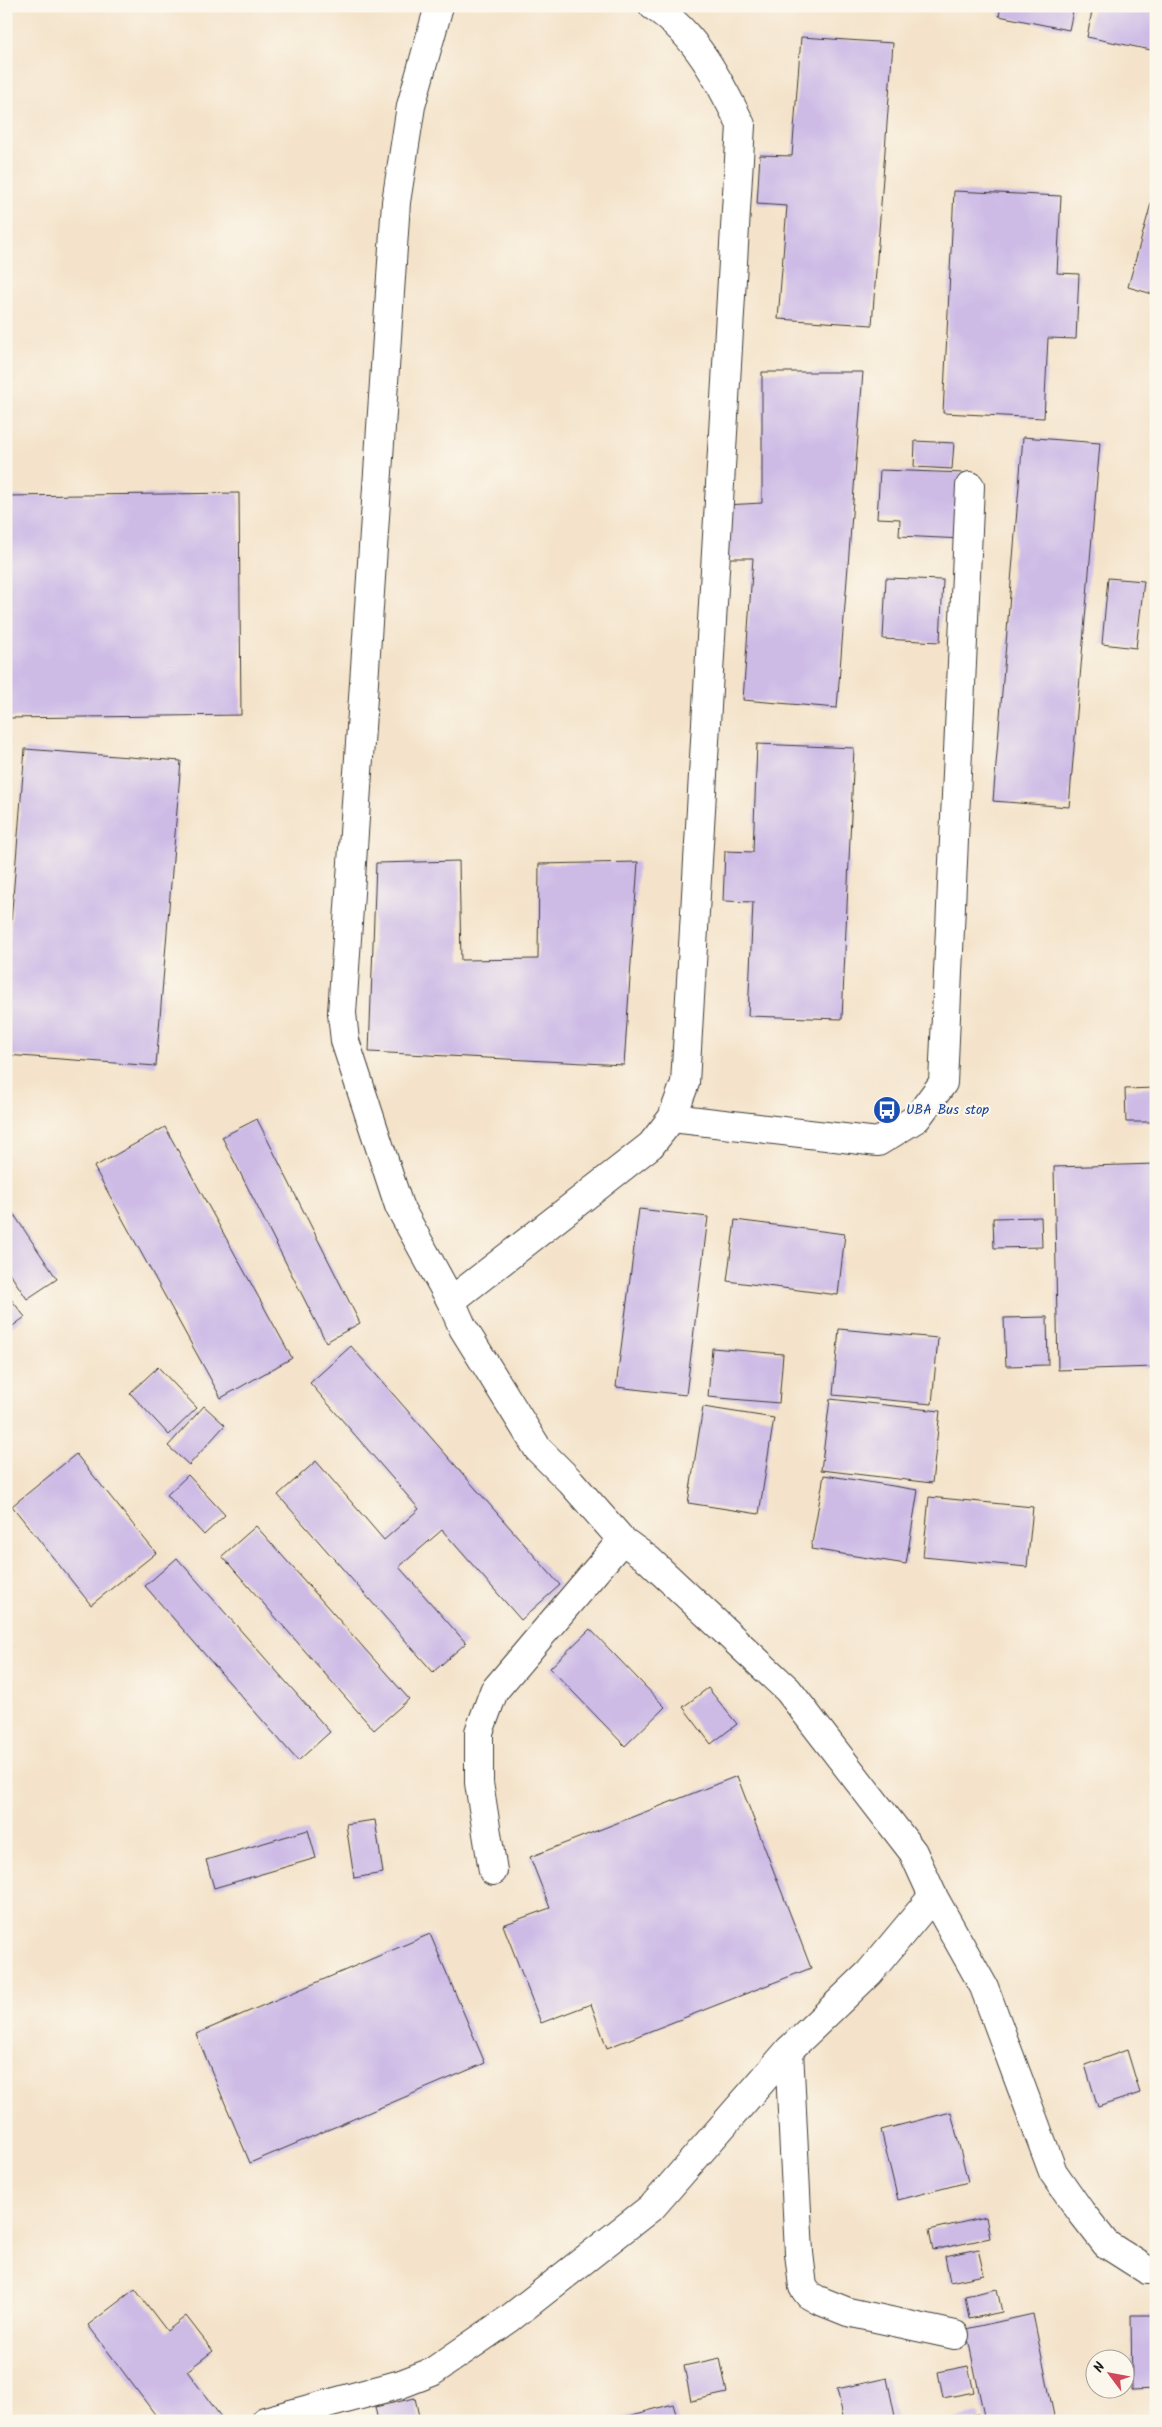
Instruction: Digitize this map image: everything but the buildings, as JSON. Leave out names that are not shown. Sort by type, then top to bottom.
[{"type":"street","points":[[439,6],[410,106],[396,202],[342,1014],[345,1041],[399,1206],[451,1301],[463,1328],[538,1449],[571,1482],[622,1540],[648,1559],[788,1690],[913,1852],[933,1896],[984,1987],[1053,2172],[1106,2244],[1147,2270]]},
{"type":"street","points":[[451,1301],[651,1145],[672,1118],[685,1083],[741,124],[723,89],[697,47],[671,18],[653,6]]},
{"type":"street","points":[[672,1118],[878,1142],[916,1118],[944,1083],[970,486]]},
{"type":"street","points":[[493,1871],[479,1783],[479,1732],[494,1691],[622,1540]]},
{"type":"street","points":[[265,2421],[401,2384],[432,2372],[509,2319],[653,2206],[790,2050],[869,1973],[933,1896]]},
{"type":"street","points":[[790,2050],[799,2253],[803,2287],[809,2295],[848,2312],[955,2335]]},
{"type":"place","name":"UBA Bus stop","points":[[887,1110]]}]
